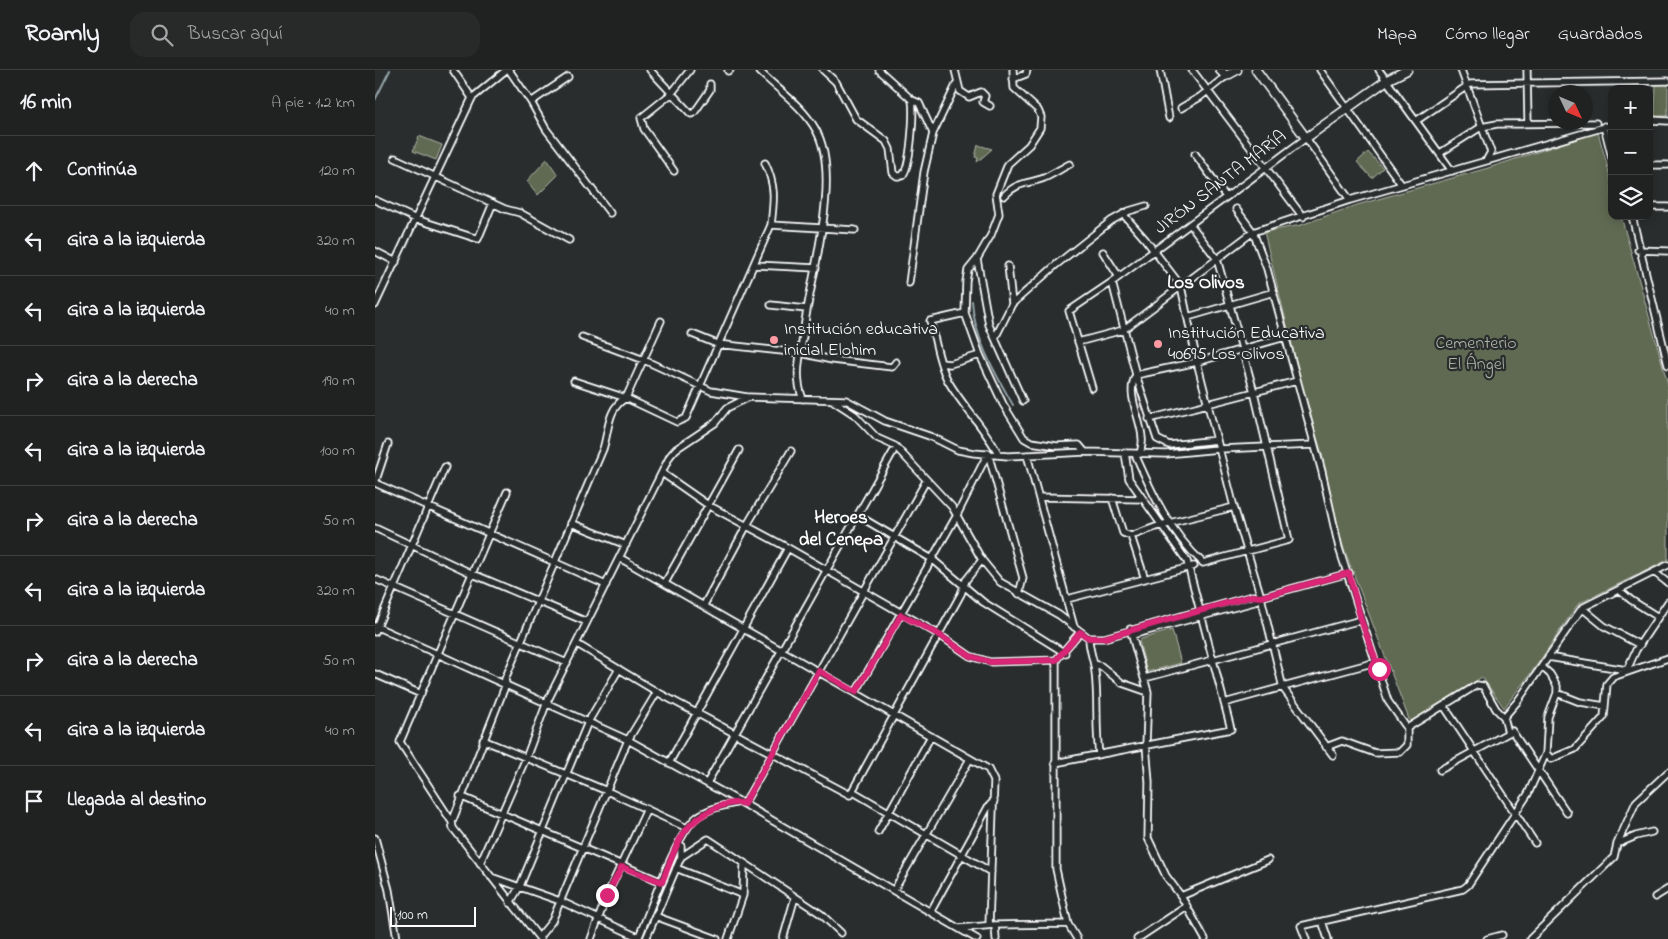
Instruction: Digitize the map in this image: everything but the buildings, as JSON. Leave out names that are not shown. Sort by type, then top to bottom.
[{"type":"street","points":[[453,70],[472,98]]},
{"type":"street","points":[[375,305],[416,219],[434,175],[472,98],[507,70],[531,102],[546,129],[610,213]]},
{"type":"street","points":[[650,70],[691,114],[694,113],[710,90],[710,84]]},
{"type":"street","points":[[674,171],[644,128],[641,118],[671,94],[690,70]]},
{"type":"street","points":[[758,70],[795,102],[816,129],[823,143],[828,176],[816,268],[806,309],[797,378],[803,399]]},
{"type":"street","points":[[823,70],[836,82],[857,119],[886,141],[890,149],[893,173],[897,176],[902,176],[908,168],[913,122],[912,100]]},
{"type":"street","points":[[879,70],[912,100],[919,102],[933,133]]},
{"type":"street","points":[[955,70],[960,91],[969,97],[981,92],[985,96],[983,102],[990,106]]},
{"type":"street","points":[[1159,70],[1169,118]]},
{"type":"street","points":[[1192,70],[1303,217]]},
{"type":"street","points":[[1220,70],[1226,76]]},
{"type":"street","points":[[1181,108],[1237,70]]},
{"type":"street","points":[[1256,70],[1350,200]]},
{"type":"street","points":[[1320,70],[1401,184]]},
{"type":"street","points":[[1379,70],[1452,172]]},
{"type":"street","points":[[1306,138],[1387,80],[1407,70]]},
{"type":"street","points":[[1461,70],[1491,152],[1486,161]]},
{"type":"street","points":[[1527,70],[1528,124]]},
{"type":"street","points":[[1027,72],[1014,75],[1015,91],[1034,104],[1041,117],[1040,128],[1029,144],[1008,164],[997,194],[999,214],[991,235],[968,270],[964,291],[965,313],[980,355],[1003,404],[1024,438],[1031,442],[1057,446],[1079,445],[1085,452]]},
{"type":"street","points":[[531,102],[567,77]]},
{"type":"street","points":[[1416,121],[1469,84],[1668,80]]},
{"type":"street","points":[[909,283],[924,172],[933,133],[957,83]]},
{"type":"street","points":[[1653,120],[1668,121]]},
{"type":"street","points":[[1440,153],[1481,126],[1497,124],[1596,123]]},
{"type":"street","points":[[1092,388],[1078,342],[1123,330],[1253,232],[1401,184],[1452,172],[1608,125]]},
{"type":"street","points":[[1603,126],[1608,144]]},
{"type":"street","name":"JIRÓN SANTA MARÍA","points":[[1078,342],[1069,311],[1112,282],[1306,138]]},
{"type":"street","points":[[1195,154],[1226,197]]},
{"type":"street","points":[[395,158],[493,203],[520,213],[569,240]]},
{"type":"street","points":[[574,381],[626,398],[677,422],[686,418],[771,225],[774,193],[773,178],[765,163]]},
{"type":"street","points":[[1004,196],[1017,186],[1033,179],[1043,179],[1070,164]]},
{"type":"street","points":[[1653,166],[1668,165]]},
{"type":"street","points":[[375,200],[416,219],[478,239],[493,203]]},
{"type":"street","points":[[995,338],[1012,304],[1057,264],[1123,214],[1146,206]]},
{"type":"street","points":[[1653,207],[1668,207]]},
{"type":"street","points":[[1236,209],[1253,232],[1275,292],[1339,548],[1349,573],[1361,620],[1388,701],[1407,728],[1407,745],[1400,752],[1365,751],[1342,741],[1326,746]]},
{"type":"street","points":[[1123,214],[1181,286],[1197,362],[1219,449],[1261,597],[1283,688],[1333,756]]},
{"type":"street","points":[[1632,220],[1668,365]]},
{"type":"street","points":[[1190,224],[1217,260],[1231,305],[1242,348],[1254,392],[1289,540],[1203,563],[1187,548],[1169,523],[1150,490],[1137,454],[1142,437],[1132,382],[1136,375],[1197,362],[1242,348],[1285,337]]},
{"type":"street","points":[[771,225],[855,230]]},
{"type":"street","points":[[1638,250],[1668,251]]},
{"type":"street","points":[[375,251],[396,262]]},
{"type":"street","points":[[1103,252],[1119,276]]},
{"type":"street","points":[[977,259],[986,310],[995,338],[1023,401]]},
{"type":"street","points":[[754,265],[816,268]]},
{"type":"street","points":[[1008,266],[1012,304]]},
{"type":"street","points":[[1112,282],[1123,330],[1149,419],[1157,439],[1161,443],[1169,445],[1217,440]]},
{"type":"street","points":[[1188,317],[1275,292]]},
{"type":"street","points":[[771,305],[806,309]]},
{"type":"street","points":[[965,313],[930,321],[941,363],[948,380],[971,415],[984,429],[999,455]]},
{"type":"street","points":[[452,822],[460,796],[506,684],[505,679],[603,449],[609,417],[620,401],[626,398],[661,321]]},
{"type":"street","points":[[692,334],[717,344],[801,353],[833,360],[892,367],[896,362]]},
{"type":"street","points":[[582,337],[644,360],[711,391],[749,397],[847,400],[885,421],[932,438],[958,450],[999,455],[1085,452],[1166,454],[1219,449],[1314,445]]},
{"type":"street","points":[[941,363],[950,364],[980,355]]},
{"type":"street","points":[[1149,419],[1297,381]]},
{"type":"street","points":[[480,863],[526,758],[547,702],[669,456],[676,449],[715,423],[727,408],[749,397]]},
{"type":"street","points":[[830,399],[855,415],[877,438],[895,446],[952,507],[982,560],[1000,582],[1059,615],[1089,638],[1104,638],[1254,602],[1261,597],[1349,573]]},
{"type":"street","points":[[388,444],[375,483],[554,564],[606,585]]},
{"type":"street","points":[[665,583],[739,450]]},
{"type":"street","points":[[705,605],[747,525],[791,451]]},
{"type":"street","points":[[707,784],[893,452]]},
{"type":"street","points":[[856,692],[957,515],[988,453]]},
{"type":"street","points":[[988,453],[1023,578],[1019,594]]},
{"type":"street","points":[[1055,763],[1231,729],[1211,660],[1191,567],[1129,479],[1126,453]]},
{"type":"street","points":[[1027,455],[1074,627]]},
{"type":"street","points":[[445,467],[376,628],[439,653],[628,740],[742,803],[977,939]]},
{"type":"street","points":[[662,473],[709,505],[864,591],[901,615],[938,634],[970,656],[990,662],[1056,660],[1065,653],[1080,632]]},
{"type":"street","points":[[742,803],[772,754],[926,481]]},
{"type":"street","points":[[507,492],[400,742],[452,822],[453,828],[539,938],[552,921],[581,846],[628,740],[657,692]]},
{"type":"street","points":[[1040,497],[1142,499]]},
{"type":"street","points":[[1112,498],[1123,533],[1131,536],[1161,525],[1234,507]]},
{"type":"street","points":[[857,515],[932,559],[983,602],[1065,653]]},
{"type":"street","points":[[571,523],[626,545]]},
{"type":"street","points":[[375,528],[473,574],[587,622]]},
{"type":"street","points":[[1131,536],[1145,578]]},
{"type":"street","points":[[669,763],[788,548]]},
{"type":"street","points":[[620,558],[705,605],[988,770],[995,781],[991,872],[992,925],[996,939]]},
{"type":"street","points":[[577,644],[657,692],[850,795],[964,587],[966,580],[982,560]]},
{"type":"street","points":[[1504,717],[1517,702],[1582,608],[1668,565]]},
{"type":"street","points":[[1067,600],[1191,567]]},
{"type":"street","points":[[1654,572],[1668,583]]},
{"type":"street","points":[[375,579],[455,612],[567,663]]},
{"type":"street","points":[[1619,590],[1658,617]]},
{"type":"street","points":[[1200,614],[1252,596],[1261,597]]},
{"type":"street","points":[[1627,671],[1640,644],[1668,602]]},
{"type":"street","points":[[1582,608],[1604,626],[1640,644]]},
{"type":"street","points":[[1145,678],[1361,620]]},
{"type":"street","points":[[1131,632],[1145,678],[1147,692],[1148,838],[1166,876],[1181,896],[1205,939]]},
{"type":"street","points":[[1089,638],[1089,652],[1094,664],[1096,730],[1099,754]]},
{"type":"street","points":[[1548,656],[1627,671]]},
{"type":"street","points":[[1546,753],[1551,759],[1575,749],[1604,717],[1609,680],[1627,671],[1668,658]]},
{"type":"street","points":[[1056,660],[1056,869],[1068,924],[1077,939]]},
{"type":"street","points":[[1224,703],[1376,662]]},
{"type":"street","points":[[1094,664],[1101,666],[1121,684],[1147,692]]},
{"type":"street","points":[[510,903],[520,886],[587,722],[619,668]]},
{"type":"street","points":[[1306,939],[1301,926],[1463,889],[1471,881],[1515,814],[1546,753],[1549,717],[1557,693],[1557,686],[1550,674],[1541,668]]},
{"type":"street","points":[[375,674],[421,694]]},
{"type":"street","points":[[1407,728],[1480,685],[1496,709],[1504,717],[1508,732]]},
{"type":"street","points":[[1557,693],[1580,702],[1605,706]]},
{"type":"street","points":[[1443,706],[1535,843]]},
{"type":"street","points":[[1440,770],[1512,731],[1567,813]]},
{"type":"street","points":[[878,832],[931,736]]},
{"type":"street","points":[[483,740],[607,791],[687,828]]},
{"type":"street","points":[[894,890],[970,759]]},
{"type":"street","points":[[1530,939],[1614,857],[1617,844],[1637,802],[1667,773]]},
{"type":"street","points":[[852,791],[991,872]]},
{"type":"street","points":[[460,796],[503,812],[581,846],[622,867],[662,882]]},
{"type":"street","points":[[931,911],[988,806],[994,801]]},
{"type":"street","points":[[646,939],[648,924],[662,882],[687,828],[697,817],[721,806],[742,803]]},
{"type":"street","points":[[591,939],[607,895],[622,867],[647,809]]},
{"type":"street","points":[[1617,844],[1652,832]]},
{"type":"street","points":[[375,838],[389,890],[397,939]]},
{"type":"street","points":[[681,857],[708,839],[821,914],[841,933]]},
{"type":"street","points":[[491,877],[560,901],[638,938],[655,916],[681,857],[679,842]]},
{"type":"street","points":[[1181,896],[1268,860]]},
{"type":"street","points":[[728,939],[743,895],[744,864]]},
{"type":"street","points":[[676,868],[743,895]]},
{"type":"street","points":[[1655,897],[1668,889]]},
{"type":"street","points":[[783,939],[795,897]]},
{"type":"street","points":[[1137,939],[1187,906]]},
{"type":"street","points":[[655,916],[717,939]]},
{"type":"street","points":[[1322,921],[1328,939]]},
{"type":"street","points":[[960,928],[992,925],[1068,924]]},
{"type":"street","points":[[1487,939],[1502,936]]},
{"type":"green space","points":[[1656,83],[1668,84],[1668,116],[1655,116]]},
{"type":"green space","name":"Cementerio El Ángel","points":[[1598,132],[1608,168],[1608,220],[1622,220],[1668,384],[1668,560],[1578,604],[1537,665],[1504,708],[1482,677],[1410,722],[1341,541],[1322,454],[1306,402],[1264,232],[1301,225],[1357,205],[1488,168]]},
{"type":"green space","points":[[419,136],[442,145],[436,160],[413,151]]},
{"type":"green space","points":[[978,145],[992,149],[977,162],[978,158],[975,157]]},
{"type":"green space","points":[[1368,152],[1383,168],[1372,178],[1357,162]]},
{"type":"green space","points":[[547,159],[558,175],[538,195],[527,181]]},
{"type":"green space","points":[[1172,630],[1181,663],[1147,672],[1139,641]]},
{"type":"waterway","points":[[375,100],[390,70]]},
{"type":"waterway","points":[[972,301],[981,342],[1013,405]]},
{"type":"place","name":"Institución educativa inicial Elohim","points":[[774,340]]},
{"type":"place","name":"Institución Educativa 40695 Los Olivos","points":[[1158,344]]},
{"type":"district","name":"Los Olivos","points":[[1206,283]]},
{"type":"district","name":"Heroes del Cenepa","points":[[841,529]]},
{"type":"route","points":[[607,895],[622,867],[662,882],[684,832],[697,817],[721,806],[740,802],[744,804],[819,671],[856,692],[901,615],[938,634],[970,656],[990,662],[1056,660],[1065,653],[1080,632],[1089,638],[1104,638],[1130,629],[1252,596],[1261,597],[1349,573],[1369,647],[1379,669]]}]
